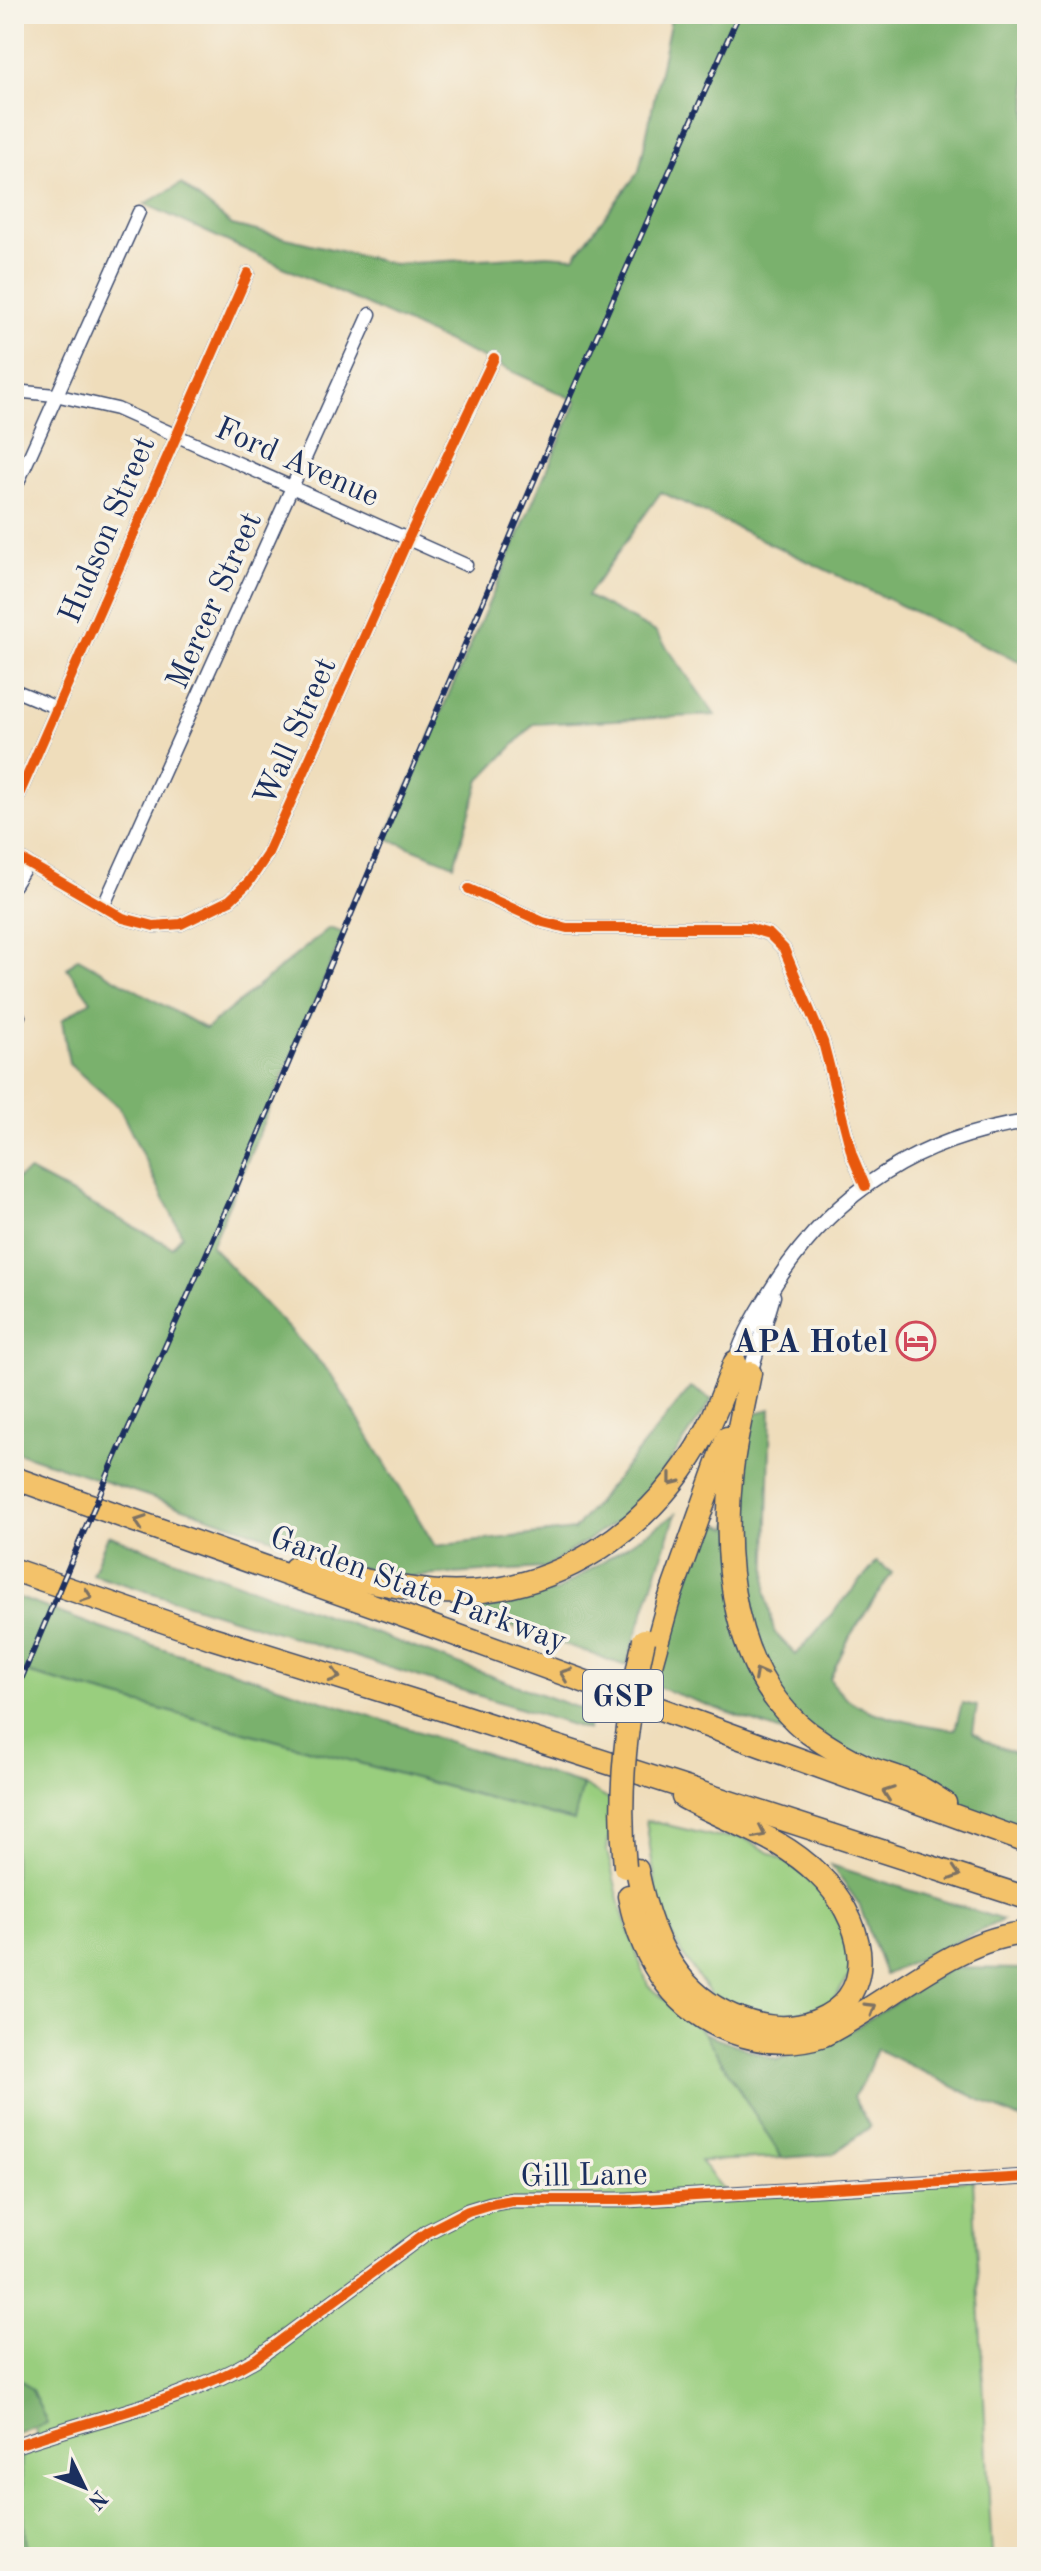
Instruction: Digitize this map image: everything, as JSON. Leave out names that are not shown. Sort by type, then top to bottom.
[{"type":"highway","points":[[259,1564],[336,1572],[407,1589],[468,1593],[511,1587],[568,1568],[623,1533],[662,1493],[706,1432],[743,1367]]},
{"type":"highway","points":[[743,1367],[725,1407],[650,1642],[636,1751],[633,1813],[631,1869],[639,1935],[664,1983],[691,2010],[716,2026],[762,2041],[792,2042],[824,2035],[973,1946],[1003,1936],[1027,1933]]},
{"type":"highway","points":[[743,1367],[733,1459],[730,1529],[738,1612],[758,1674],[773,1697],[793,1718],[828,1746],[867,1766],[911,1782],[988,1828]]},
{"type":"highway","name":"Garden State Parkway","points":[[14,1478],[1027,1842]]},
{"type":"highway","name":"GSP","points":[[14,1570],[212,1638],[1027,1898]]},
{"type":"highway","points":[[631,1869],[668,1958],[690,1988],[717,2008],[756,2023],[797,2026],[832,2012],[851,1991],[860,1964],[857,1937],[840,1900],[819,1874],[771,1838],[713,1814],[641,1773]]},
{"type":"street","points":[[14,491],[139,212]]},
{"type":"street","name":"Hudson Street","points":[[14,806],[248,273]]},
{"type":"street","name":"Mercer Street","points":[[103,907],[370,314]]},
{"type":"street","name":"Wall Street","points":[[14,855],[123,918],[154,926],[181,924],[230,900],[248,883],[267,855],[408,539],[494,358]]},
{"type":"street","name":"Ford Avenue","points":[[14,391],[55,395],[117,409],[466,565]]},
{"type":"street","points":[[14,690],[57,708]]},
{"type":"street","points":[[14,885],[27,864]]},
{"type":"street","points":[[469,889],[543,922],[567,928],[749,928],[774,937],[784,949],[823,1042],[852,1155],[865,1186]]},
{"type":"street","points":[[743,1367],[748,1326],[776,1284],[820,1226],[865,1186],[924,1150],[981,1131],[1027,1122]]},
{"type":"street","name":"Gill Lane","points":[[14,2446],[185,2392],[233,2372],[257,2358],[427,2232],[468,2211],[491,2204],[512,2200],[627,2200],[1027,2177]]},
{"type":"green space","points":[[672,14],[710,19],[713,14],[1027,14],[1027,665],[661,492],[587,596],[656,632],[715,715],[534,724],[480,780],[454,865],[386,838],[577,401],[145,204],[181,184],[232,225],[394,264],[547,255],[574,257],[639,171]]},
{"type":"green space","points":[[329,928],[344,933],[211,1246],[331,1374],[435,1546],[574,1530],[691,1387],[712,1400],[640,1506],[545,1568],[391,1578],[14,1451],[14,1181],[29,1171],[172,1247],[182,1235],[119,1107],[69,1064],[62,1020],[91,1001],[67,968],[78,958],[206,1029]]},
{"type":"green space","points":[[771,1409],[766,1593],[774,1632],[796,1655],[877,1562],[892,1573],[850,1636],[830,1678],[851,1702],[867,1710],[922,1724],[955,1730],[962,1703],[977,1706],[973,1732],[983,1740],[1027,1758],[1027,1842],[801,1739],[646,1683],[699,1517],[729,1528],[742,1416]]},
{"type":"green space","points":[[676,1514],[626,1666],[468,1611],[557,1591]]},
{"type":"green space","points":[[108,1535],[589,1712],[588,1730],[92,1574]]},
{"type":"green space","points":[[14,1596],[112,1632],[583,1785],[574,1821],[19,1671],[14,1682]]},
{"type":"green space","points":[[19,1671],[573,1821],[583,1785],[613,1802],[607,1851],[623,1915],[648,1985],[704,2033],[782,2158],[700,2161],[726,2193],[973,2180],[992,2557],[26,2557],[20,2443],[37,2435],[24,2396],[14,2388],[14,1682]]},
{"type":"green space","points":[[646,1820],[717,1837],[742,1837],[809,1875],[841,1913],[852,1972],[832,2002],[786,2018],[713,1998],[680,1951],[659,1909]]},
{"type":"green space","points":[[831,1865],[1003,1920],[885,1975],[859,1904]]},
{"type":"green space","points":[[950,1968],[1027,1969],[1027,2123],[877,2049],[863,2083],[853,2097],[870,2127],[833,2154],[782,2158],[704,2033],[777,2060],[837,2039]]},
{"type":"green space","points":[[14,2373],[32,2390],[47,2423],[14,2435]]},
{"type":"green space","points":[[21,2459],[26,2557],[14,2557],[14,2460]]},
{"type":"railway","points":[[14,1696],[110,1470],[234,1192],[560,419],[739,14]]},
{"type":"cycle path","points":[[14,806],[248,273]]},
{"type":"cycle path","points":[[14,855],[123,918],[154,926],[181,924],[230,900],[248,883],[267,855],[408,539],[494,358]]},
{"type":"cycle path","points":[[469,889],[543,922],[567,928],[749,928],[769,934],[784,949],[823,1042],[852,1155],[865,1186]]},
{"type":"cycle path","points":[[14,2446],[169,2398],[229,2373],[257,2358],[427,2232],[468,2211],[491,2204],[512,2200],[627,2200],[1027,2177]]},
{"type":"place","name":"APA Hotel","points":[[916,1341]]}]
